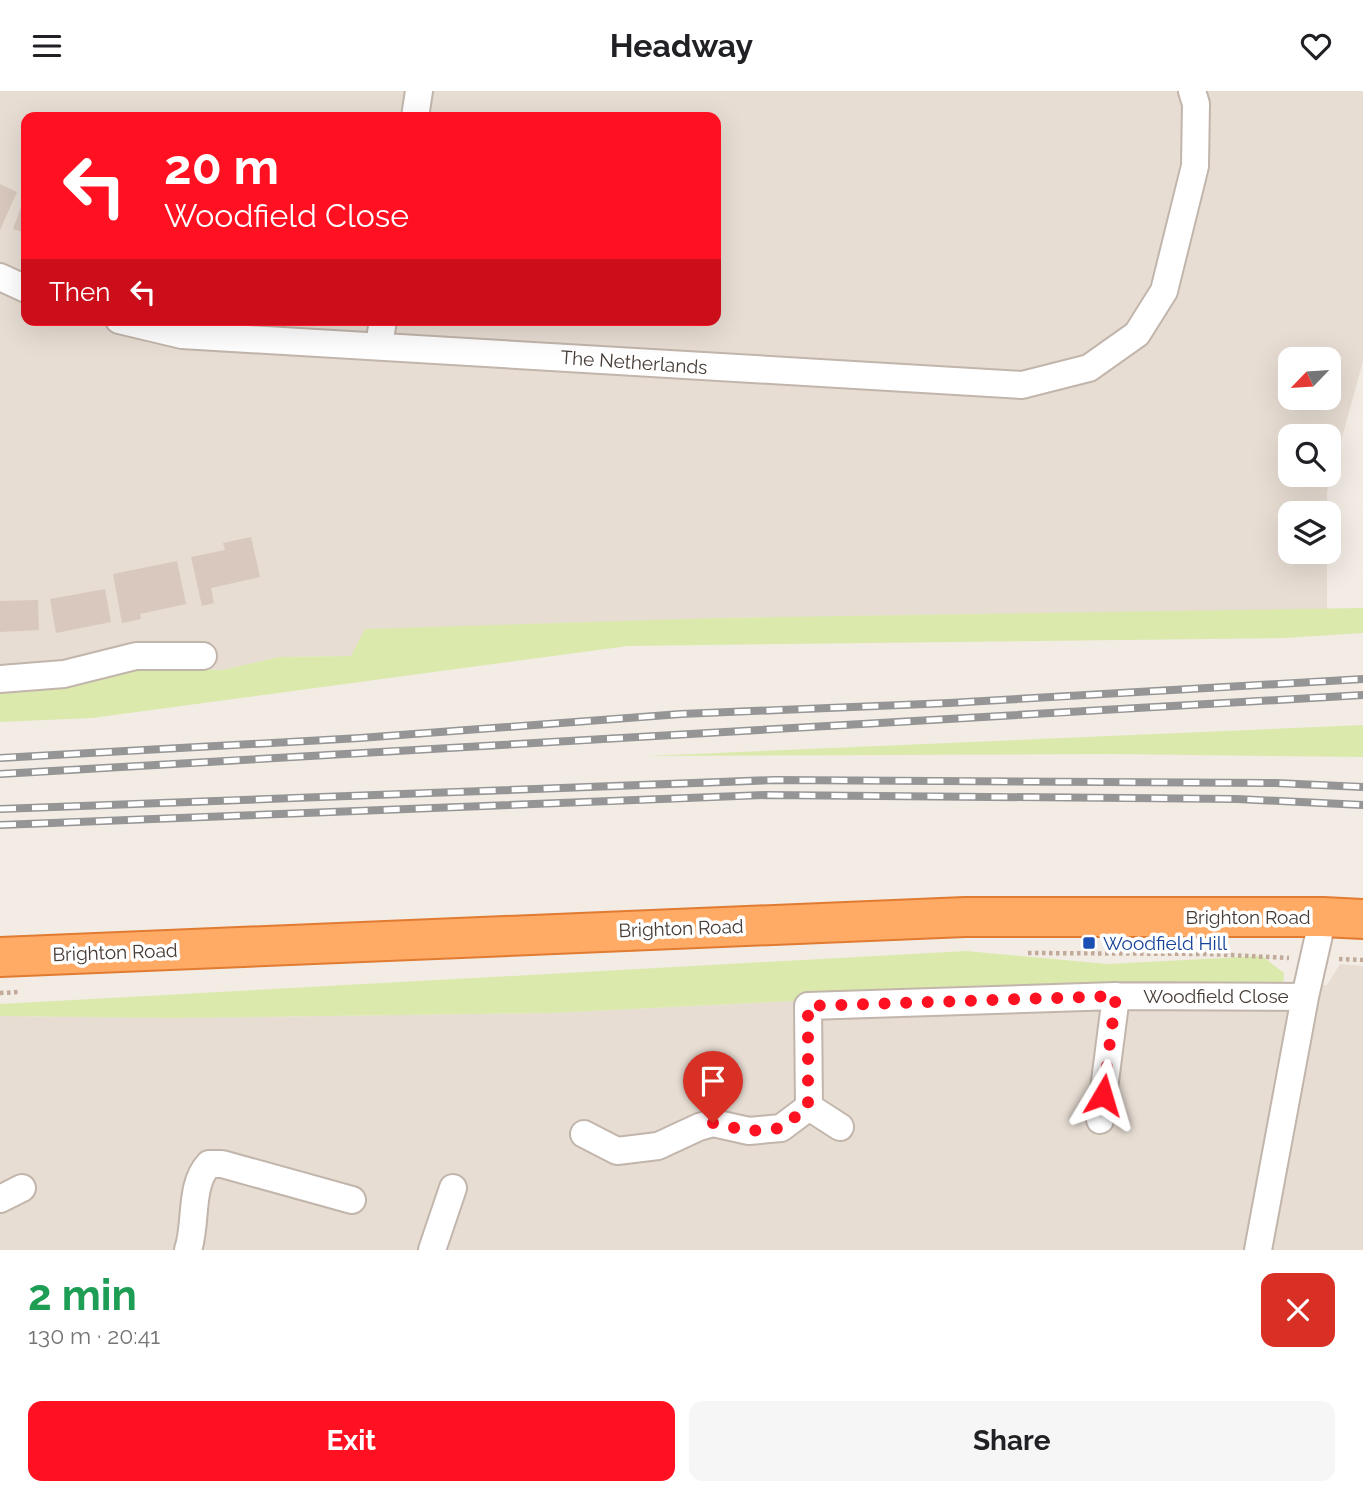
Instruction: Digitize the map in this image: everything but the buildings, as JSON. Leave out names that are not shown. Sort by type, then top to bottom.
[{"type":"highway","name":"Brighton Road","points":[[0,957],[965,917],[1363,919]]},
{"type":"street","points":[[416,112],[419,91]]},
{"type":"street","name":"The Netherlands","points":[[145,326],[182,335],[381,333],[1022,386],[1089,368],[1137,334],[1164,291],[1195,166],[1196,104],[1192,91]]},
{"type":"street","points":[[0,277],[21,287]]},
{"type":"street","points":[[0,679],[64,674],[135,656],[203,656]]},
{"type":"street","points":[[1258,1250],[1305,997],[1323,917]]},
{"type":"street","points":[[1100,1120],[1116,996]]},
{"type":"street","name":"Woodfield Close","points":[[808,1107],[808,1006],[1116,996],[1305,997]]},
{"type":"street","points":[[584,1134],[617,1151],[658,1146],[713,1123],[749,1131],[781,1128],[808,1107],[840,1127]]},
{"type":"street","points":[[188,1250],[193,1235],[201,1173],[209,1164],[222,1164],[352,1200]]},
{"type":"street","points":[[432,1250],[453,1188]]},
{"type":"path","points":[[1027,953],[1209,954],[1363,960]]},
{"type":"path","points":[[0,993],[28,992]]},
{"type":"shaded area","points":[[0,91],[1363,91],[1363,361],[1341,441],[1341,424],[1278,424],[1278,487],[1328,487],[1327,501],[1278,501],[1278,564],[1327,564],[1327,610],[716,618],[351,656],[279,657],[224,670],[136,667],[82,685],[0,689]]},
{"type":"shaded area","points":[[1340,964],[1363,966],[1363,1250],[0,1250],[0,1016],[171,1018],[551,1013],[1115,985],[1327,985]]},
{"type":"green space","points":[[1363,608],[1363,633],[1285,638],[628,646],[92,718],[0,722],[0,689],[82,685],[136,667],[223,670],[279,657],[351,656],[365,629],[716,618]]},
{"type":"green space","points":[[1363,725],[1363,757],[1111,754],[646,756]]},
{"type":"green space","points":[[966,951],[1108,964],[1262,956],[1284,973],[1283,986],[1115,985],[551,1013],[171,1018],[0,1016],[0,1004]]},
{"type":"railway","points":[[0,758],[360,738],[681,714],[949,703],[1363,679]]},
{"type":"railway","points":[[0,774],[1363,695]]},
{"type":"railway","points":[[0,809],[774,780],[1276,783],[1363,787]]},
{"type":"railway","points":[[0,825],[766,795],[1237,799],[1363,805]]},
{"type":"place","name":"Woodfield Hill","points":[[1089,943]]},
{"type":"route","points":[[713,1123],[749,1131],[781,1128],[808,1107],[808,1006],[1116,996],[1103,1095]]}]
